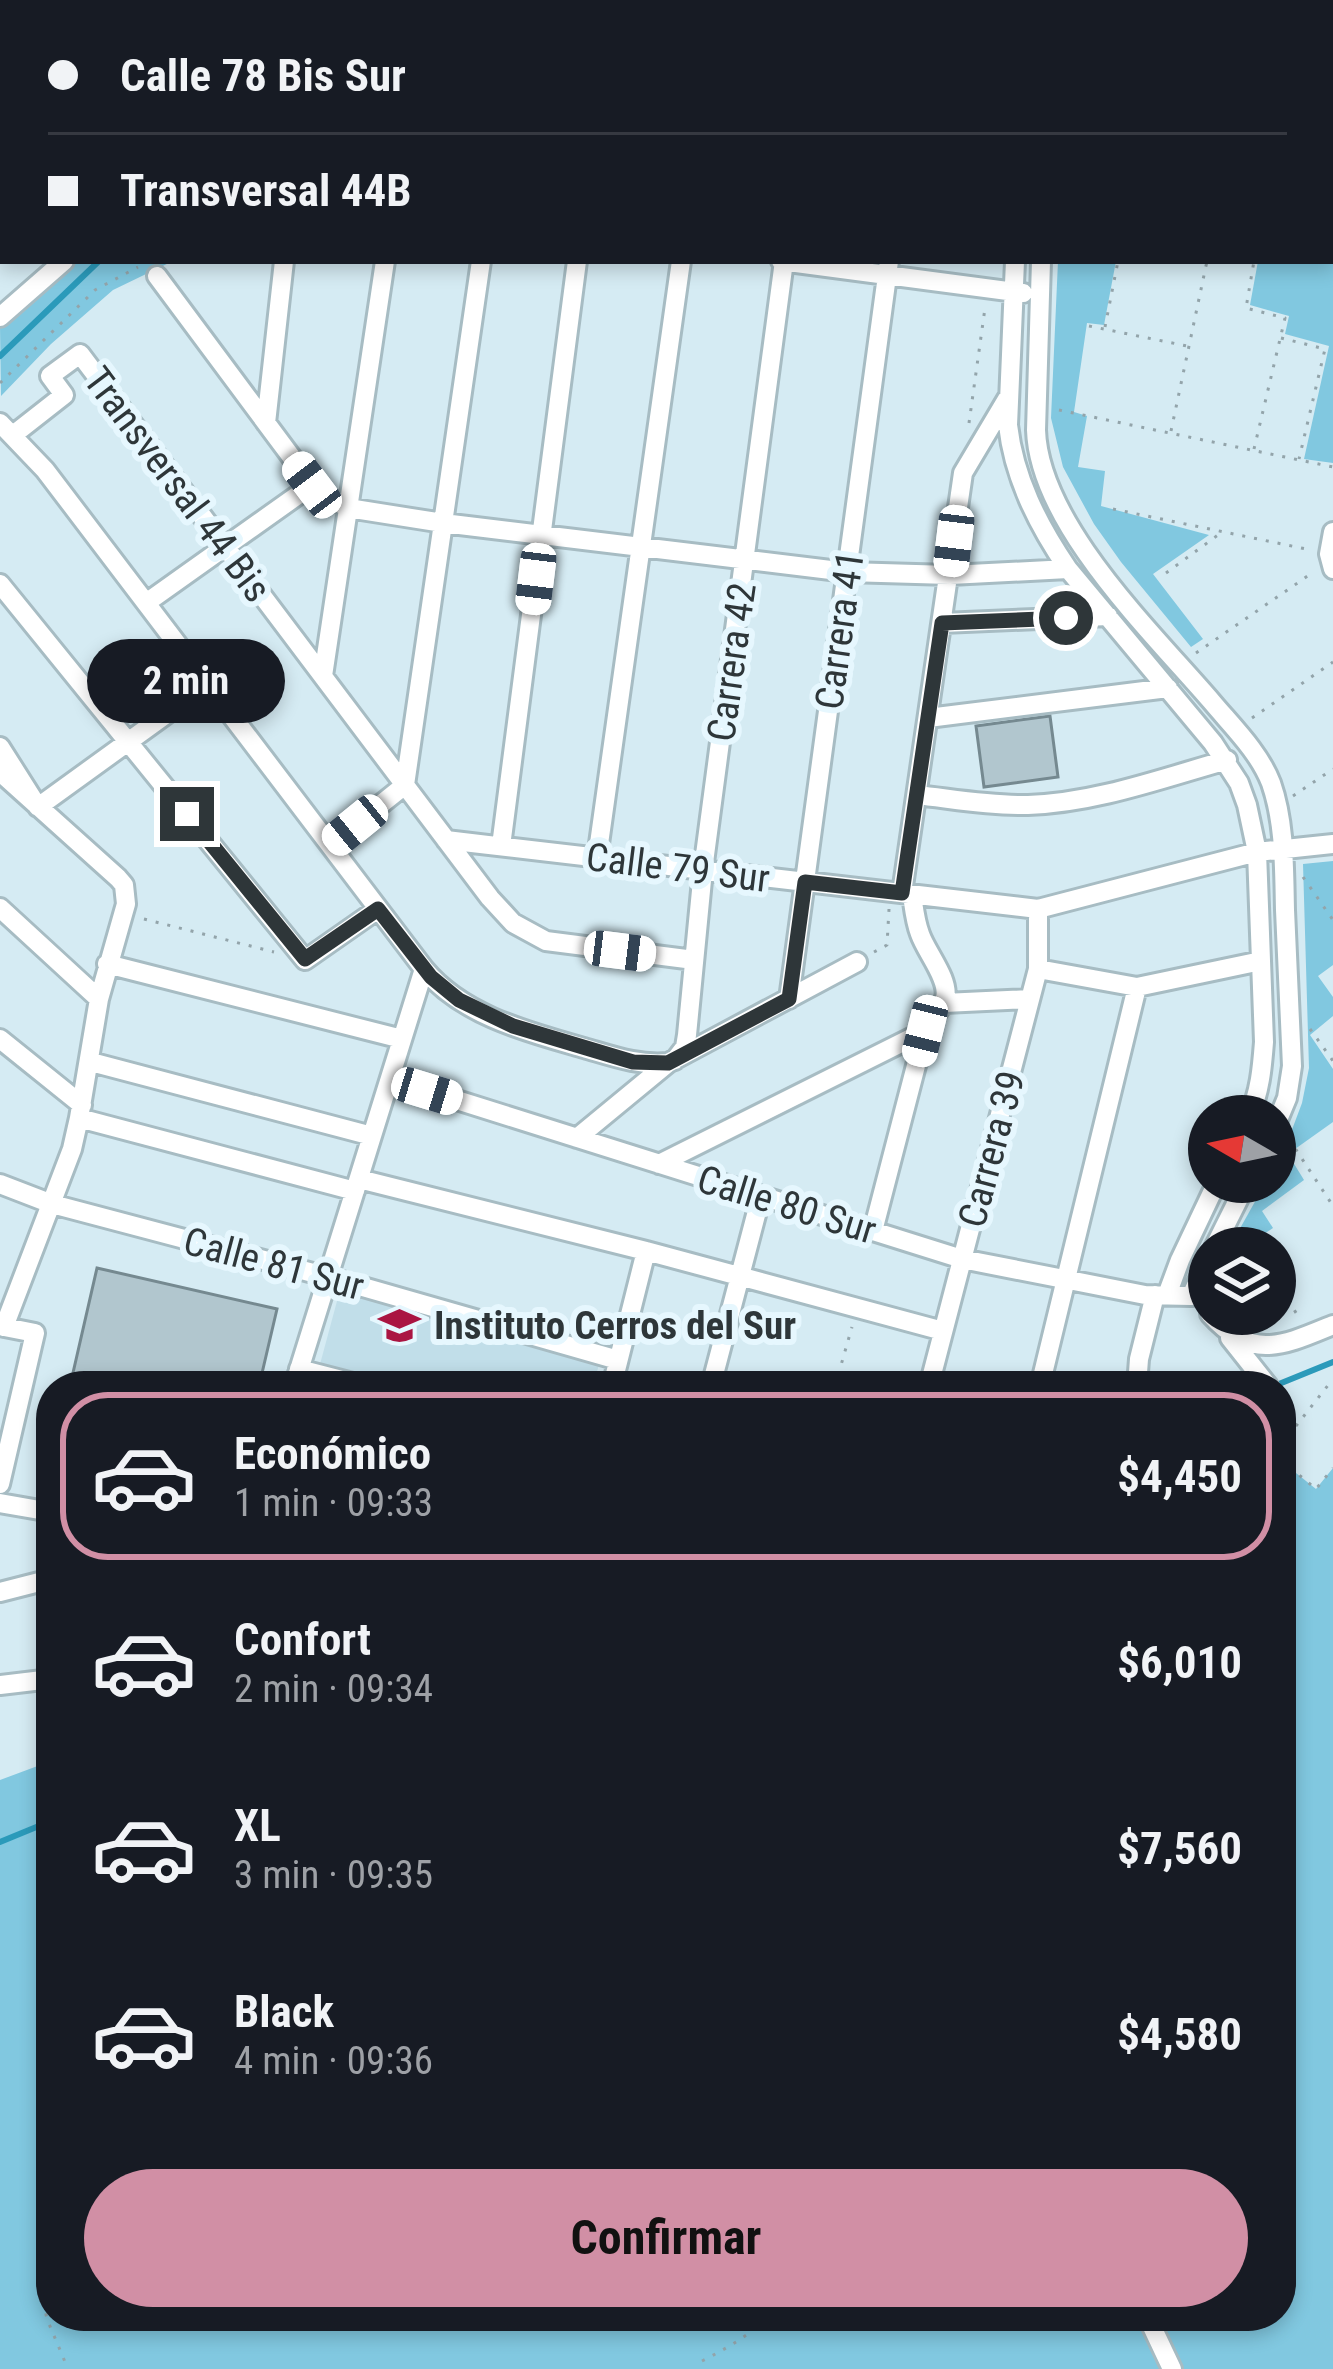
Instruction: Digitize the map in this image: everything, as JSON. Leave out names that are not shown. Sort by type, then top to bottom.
[{"type":"street","points":[[266,423],[284,264]]},
{"type":"street","points":[[323,676],[385,264]]},
{"type":"street","points":[[330,845],[405,785],[481,264]]},
{"type":"street","points":[[501,846],[577,264]]},
{"type":"street","points":[[597,858],[681,264]]},
{"type":"street","name":"Carrera 42","points":[[672,1062],[685,1047],[687,1035],[703,870],[783,264]]},
{"type":"street","points":[[828,264],[888,268],[1040,295]]},
{"type":"street","points":[[1015,264],[1011,445],[1038,521],[1068,569],[1227,760],[1247,805],[1257,853],[1262,961],[1264,1042],[1257,1095]]},
{"type":"street","points":[[1041,264],[1036,446],[1047,485],[1095,565],[1251,747],[1271,783],[1283,850],[1292,1066],[1287,1095]]},
{"type":"street","points":[[2,309],[53,265]]},
{"type":"street","name":"Carrera 41","points":[[789,999],[888,268]]},
{"type":"street","points":[[152,269],[312,485],[348,508],[847,572],[950,575],[1068,569]]},
{"type":"street","name":"Transversal 44 Bis","points":[[6,429],[64,395],[50,376],[80,354],[513,923],[546,941],[694,960]]},
{"type":"street","points":[[873,1231],[925,1031],[944,1003],[946,983],[902,893],[963,472],[1009,397]]},
{"type":"street","points":[[6,429],[45,470],[424,969],[459,1000],[513,1026],[633,1062],[672,1062]]},
{"type":"street","points":[[146,603],[312,485]]},
{"type":"street","points":[[1331,561],[1333,532]]},
{"type":"street","points":[[0,584],[305,959],[378,909]]},
{"type":"street","points":[[942,623],[1108,616]]},
{"type":"street","points":[[38,807],[208,684]]},
{"type":"street","points":[[928,718],[1168,688]]},
{"type":"street","points":[[0,747],[38,807]]},
{"type":"street","points":[[916,795],[1034,805],[1099,795],[1227,760]]},
{"type":"street","points":[[0,772],[118,878],[126,894],[99,999],[81,1112],[52,1204],[2,1326],[35,1334],[0,1484]]},
{"type":"street","name":"Calle 79 Sur","points":[[446,840],[1038,909],[1257,853],[1333,844]]},
{"type":"street","points":[[0,908],[99,999]]},
{"type":"street","name":"Carrera 39","points":[[933,1371],[1038,969],[1038,909]]},
{"type":"street","points":[[1038,969],[1137,987],[1262,961]]},
{"type":"street","points":[[578,1138],[672,1062],[857,962]]},
{"type":"street","points":[[107,964],[402,1039]]},
{"type":"street","points":[[298,1371],[424,969]]},
{"type":"street","points":[[1044,1371],[1137,987]]},
{"type":"street","points":[[944,1003],[1030,999]]},
{"type":"street","points":[[659,1164],[925,1031]]},
{"type":"street","points":[[0,1039],[81,1112],[357,1185],[646,1251],[943,1331]]},
{"type":"street","points":[[91,1062],[372,1136]]},
{"type":"street","name":"Calle 80 Sur","points":[[390,1079],[962,1259],[1066,1280],[1188,1296]]},
{"type":"street","name":"Calle 81 Sur","points":[[0,1184],[52,1204],[619,1360]]},
{"type":"street","points":[[715,1371],[761,1196]]},
{"type":"street","points":[[1138,1371],[1161,1295],[1207,1203]]},
{"type":"street","points":[[616,1371],[646,1251]]},
{"type":"street","points":[[1234,1335],[1259,1345],[1283,1344],[1333,1325]]},
{"type":"street","points":[[1227,1335],[1256,1371]]},
{"type":"street","points":[[0,1503],[36,1509]]},
{"type":"street","points":[[0,1592],[36,1583]]},
{"type":"street","points":[[0,1685],[36,1680]]},
{"type":"street","points":[[1154,2331],[1172,2369]]},
{"type":"path","points":[[1105,329],[1117,264]]},
{"type":"path","points":[[1171,433],[1206,264]]},
{"type":"path","points":[[1253,264],[1246,308],[1285,318],[1253,451]]},
{"type":"path","points":[[0,383],[95,290],[152,269]]},
{"type":"path","points":[[969,426],[987,288]]},
{"type":"path","points":[[1089,326],[1189,346]]},
{"type":"path","points":[[1280,338],[1325,349],[1299,460]]},
{"type":"path","points":[[1076,413],[1333,467]]},
{"type":"path","points":[[1113,509],[1331,561]]},
{"type":"path","points":[[1166,573],[1220,533]]},
{"type":"path","points":[[1180,664],[1331,561]]},
{"type":"path","points":[[1263,710],[1333,662]]},
{"type":"path","points":[[1277,807],[1333,770]]},
{"type":"path","points":[[1283,850],[1333,920]]},
{"type":"path","points":[[857,962],[887,945],[902,893]]},
{"type":"path","points":[[124,914],[305,959]]},
{"type":"path","points":[[1296,1153],[1333,1206]]},
{"type":"path","points":[[839,1371],[857,1308]]},
{"type":"path","points":[[1296,1313],[1310,1335]]},
{"type":"path","points":[[1296,1426],[1333,1379]]},
{"type":"path","points":[[1296,1472],[1316,1489],[1333,1468]]},
{"type":"path","points":[[51,2331],[68,2369]]},
{"type":"path","points":[[702,2361],[751,2331]]},
{"type":"shaded area","points":[[71,264],[167,264],[113,290],[1,396],[0,326]]},
{"type":"shaded area","points":[[1058,264],[1115,264],[1104,325],[1087,323],[1074,412],[1087,416],[1078,467],[1105,471],[1101,506],[1209,535],[1153,574],[1203,639],[1191,647],[1094,524],[1063,467],[1051,418]]},
{"type":"shaded area","points":[[1257,264],[1333,264],[1333,463],[1304,459],[1329,346],[1285,334],[1289,316],[1250,305]]},
{"type":"shaded area","points":[[1333,861],[1333,965],[1318,976],[1333,997],[1333,1016],[1310,1035],[1333,1069],[1333,1122],[1296,1148],[1296,1119],[1309,1068],[1303,864]]},
{"type":"shaded area","points":[[1254,1203],[1273,1203],[1262,1211],[1272,1227],[1241,1227]]},
{"type":"shaded area","name":"Instituto Cerros del Sur","points":[[340,1290],[600,1361],[597,1371],[319,1368]]},
{"type":"shaded area","points":[[1333,1468],[1333,2369],[0,2369],[0,1780],[36,1767],[36,2331],[1296,2331],[1296,1473],[1316,1489]]},
{"type":"building","points":[[1050,716],[1058,777],[984,787],[976,726]]},
{"type":"building","points":[[97,1268],[277,1309],[263,1371],[73,1371]]},
{"type":"waterway","points":[[0,356],[96,264]]},
{"type":"waterway","points":[[1296,1377],[1333,1362]]},
{"type":"waterway","points":[[0,1842],[36,1827]]},
{"type":"place","name":"Instituto Cerros del Sur","points":[[400,1325]]},
{"type":"route","points":[[187,814],[305,959],[378,909],[431,977],[477,1010],[543,1036],[633,1062],[668,1063],[789,999],[805,882],[902,893],[942,623],[1066,618]]}]
